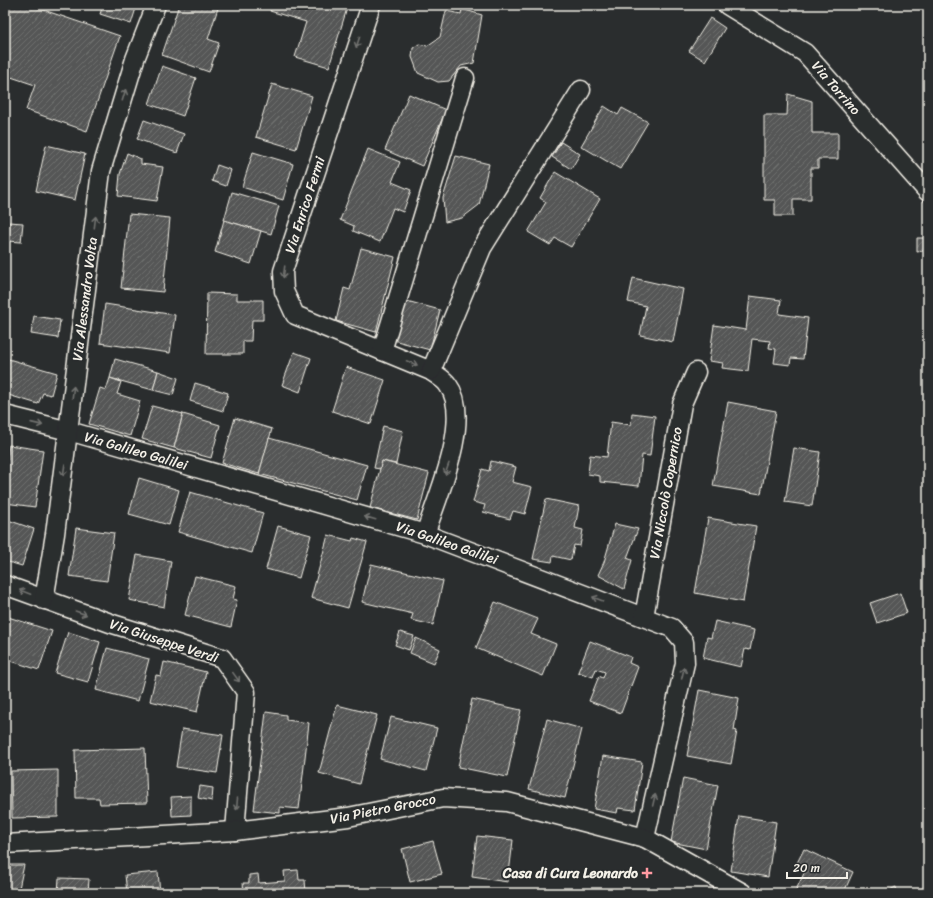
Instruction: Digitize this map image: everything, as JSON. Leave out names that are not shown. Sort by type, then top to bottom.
[{"type":"street","name":"Via Alessandro Volta","points":[[44,600],[69,431],[101,171],[135,59],[156,5]]},
{"type":"street","name":"Via Enrico Fermi","points":[[371,5],[283,271],[284,291],[295,315],[431,371],[448,385],[458,409],[454,448],[425,534]]},
{"type":"street","name":"Via Torrino","points":[[727,5],[805,53],[928,192]]},
{"type":"street","points":[[382,351],[465,78]]},
{"type":"street","points":[[431,371],[482,248],[581,90]]},
{"type":"street","name":"Via Niccolò Copernico","points":[[644,617],[682,404],[696,372]]},
{"type":"street","name":"Via Galileo Galilei","points":[[5,415],[69,431],[425,534],[672,628],[684,642],[685,663],[646,838]]},
{"type":"street","name":"Via Giuseppe Verdi","points":[[5,585],[113,624],[222,658],[246,692],[234,831]]},
{"type":"street","name":"Via Pietro Grocco","points":[[5,844],[234,831],[348,817],[443,798],[507,802],[646,838],[743,893]]},
{"type":"building","points":[[5,5],[29,5],[120,36],[87,131],[26,110],[35,85],[5,75]]},
{"type":"building","points":[[52,5],[64,5],[63,9]]},
{"type":"building","points":[[103,5],[137,5],[131,24],[100,14]]},
{"type":"building","points":[[179,5],[219,5],[208,39],[219,43],[209,72],[162,55]]},
{"type":"building","points":[[272,5],[348,5],[329,67],[295,57],[306,22],[270,11]]},
{"type":"building","points":[[462,9],[482,15],[474,63],[461,66],[449,81],[438,82],[418,73],[412,57],[413,48],[419,44],[427,46],[440,37],[446,11],[461,14]]},
{"type":"building","points":[[710,18],[725,28],[705,61],[689,51]]},
{"type":"building","points":[[162,66],[196,78],[183,116],[149,104]]},
{"type":"building","points":[[272,84],[312,96],[296,149],[256,137]]},
{"type":"building","points":[[409,94],[446,110],[422,166],[385,150]]},
{"type":"building","points":[[788,94],[812,101],[812,133],[838,133],[838,159],[818,159],[818,168],[811,168],[811,199],[793,199],[793,216],[775,216],[775,200],[764,200],[764,115],[787,115]]},
{"type":"building","points":[[604,106],[618,115],[622,108],[648,122],[620,169],[581,146]]},
{"type":"building","points":[[144,120],[184,134],[177,153],[137,139]]},
{"type":"building","points":[[561,142],[580,154],[571,169],[552,157]]},
{"type":"building","points":[[46,145],[85,154],[75,200],[36,191]]},
{"type":"building","points":[[368,149],[400,162],[392,182],[411,190],[403,212],[393,208],[380,242],[353,231],[354,226],[340,220]]},
{"type":"building","points":[[253,152],[293,164],[283,200],[242,187]]},
{"type":"building","points":[[127,153],[141,159],[141,164],[163,167],[157,201],[118,196],[120,174]]},
{"type":"building","points":[[456,156],[489,164],[479,205],[462,218],[445,222],[443,198]]},
{"type":"building","points":[[217,165],[231,170],[226,186],[212,181]]},
{"type":"building","points":[[555,172],[600,199],[571,247],[555,238],[550,245],[528,232],[546,202],[540,198]]},
{"type":"building","points":[[232,192],[279,206],[271,234],[224,220]]},
{"type":"building","points":[[129,214],[170,218],[163,292],[121,288]]},
{"type":"building","points":[[224,220],[261,231],[251,264],[215,252]]},
{"type":"building","points":[[9,222],[23,223],[21,242],[8,241]]},
{"type":"building","points":[[917,238],[928,238],[928,250],[917,252]]},
{"type":"building","points":[[361,248],[395,257],[376,332],[336,321],[344,288],[350,290]]},
{"type":"building","points":[[633,278],[683,289],[673,342],[640,335],[646,306],[628,302]]},
{"type":"building","points":[[207,293],[237,294],[237,300],[263,300],[263,320],[252,320],[251,341],[243,341],[243,354],[206,354]]},
{"type":"building","points":[[750,296],[781,300],[779,314],[808,318],[803,359],[791,358],[790,365],[774,363],[776,349],[769,348],[770,341],[752,339],[748,371],[722,368],[723,363],[709,361],[714,325],[746,330]]},
{"type":"building","points":[[403,300],[440,310],[430,350],[393,340]]},
{"type":"building","points":[[105,304],[175,315],[170,353],[100,343]]},
{"type":"building","points":[[34,316],[60,320],[58,338],[31,334]]},
{"type":"building","points":[[5,325],[9,326],[6,334],[5,334]]},
{"type":"building","points":[[294,352],[311,358],[300,392],[282,385]]},
{"type":"building","points":[[5,358],[57,373],[51,395],[43,393],[38,404],[5,394]]},
{"type":"building","points":[[115,359],[158,371],[153,390],[110,378]]},
{"type":"building","points":[[346,367],[385,380],[371,424],[332,411]]},
{"type":"building","points":[[158,371],[178,378],[173,395],[153,390]]},
{"type":"building","points":[[110,378],[121,382],[117,394],[140,401],[130,436],[89,424],[100,388],[106,390]]},
{"type":"building","points":[[195,383],[228,393],[223,411],[190,401]]},
{"type":"building","points":[[728,402],[776,411],[761,494],[713,486]]},
{"type":"building","points":[[152,406],[183,414],[174,448],[142,439]]},
{"type":"building","points":[[632,413],[655,416],[650,456],[642,455],[639,486],[600,482],[600,476],[588,474],[590,455],[607,457],[611,422],[631,425]]},
{"type":"building","points":[[183,414],[220,425],[211,458],[174,448]]},
{"type":"building","points":[[235,418],[272,429],[259,474],[222,463]]},
{"type":"building","points":[[383,426],[403,431],[396,464],[382,461],[380,469],[374,468]]},
{"type":"building","points":[[269,438],[367,465],[357,500],[259,474]]},
{"type":"building","points":[[9,445],[43,450],[35,507],[5,503],[5,460],[7,460]]},
{"type":"building","points":[[794,448],[820,452],[812,506],[785,502]]},
{"type":"building","points":[[382,461],[429,473],[417,520],[370,508]]},
{"type":"building","points":[[491,461],[516,467],[512,482],[532,487],[525,514],[513,511],[510,519],[483,512],[485,505],[473,502],[482,469],[489,471]]},
{"type":"building","points":[[139,478],[179,490],[169,525],[129,514]]},
{"type":"building","points":[[190,492],[263,513],[252,553],[178,532]]},
{"type":"building","points":[[546,499],[579,506],[575,528],[583,530],[580,546],[574,545],[571,560],[553,556],[552,562],[533,559]]},
{"type":"building","points":[[708,518],[756,526],[743,602],[695,593]]},
{"type":"building","points":[[5,519],[34,529],[22,566],[5,561]]},
{"type":"building","points":[[615,524],[638,529],[627,558],[632,560],[624,589],[598,575],[604,562]]},
{"type":"building","points":[[278,526],[311,535],[299,578],[266,569]]},
{"type":"building","points":[[76,528],[114,533],[107,581],[69,576]]},
{"type":"building","points":[[328,535],[352,541],[353,538],[367,542],[348,608],[311,598]]},
{"type":"building","points":[[137,555],[171,561],[164,607],[129,600]]},
{"type":"building","points":[[371,564],[443,581],[433,625],[411,620],[413,614],[362,602]]},
{"type":"building","points":[[195,576],[236,586],[233,599],[237,600],[231,627],[185,615]]},
{"type":"building","points":[[900,593],[907,613],[877,623],[870,603]]},
{"type":"building","points":[[495,602],[538,619],[531,634],[556,644],[543,676],[476,648]]},
{"type":"building","points":[[5,616],[52,631],[39,670],[5,659]]},
{"type":"building","points":[[715,621],[754,630],[750,650],[745,649],[741,667],[703,658],[707,637],[711,638]]},
{"type":"building","points":[[68,632],[100,642],[88,682],[55,673]]},
{"type":"building","points":[[400,632],[414,636],[409,650],[395,645]]},
{"type":"building","points":[[416,638],[440,649],[434,663],[410,653]]},
{"type":"building","points":[[590,641],[631,657],[629,663],[638,667],[621,713],[589,701],[599,676],[603,678],[605,672],[596,669],[593,677],[578,672]]},
{"type":"building","points":[[107,648],[149,659],[138,701],[96,690]]},
{"type":"building","points":[[164,662],[206,672],[197,712],[150,701],[156,675],[161,676]]},
{"type":"building","points":[[699,690],[739,698],[734,730],[737,731],[731,764],[687,756]]},
{"type":"building","points":[[472,699],[521,710],[507,777],[458,767]]},
{"type":"building","points":[[337,705],[377,715],[359,784],[319,773]]},
{"type":"building","points":[[266,712],[286,715],[286,720],[309,723],[299,809],[280,807],[280,813],[254,810]]},
{"type":"building","points":[[391,717],[437,728],[426,771],[380,759]]},
{"type":"building","points":[[547,719],[582,729],[565,798],[529,789]]},
{"type":"building","points":[[182,729],[223,735],[217,773],[176,767]]},
{"type":"building","points":[[145,748],[147,803],[100,804],[99,798],[76,798],[75,750]]},
{"type":"building","points":[[603,756],[642,762],[635,810],[618,808],[617,813],[594,809]]},
{"type":"building","points":[[58,770],[58,817],[12,818],[11,771]]},
{"type":"building","points":[[683,778],[718,785],[706,849],[671,842]]},
{"type":"building","points":[[200,786],[213,788],[212,801],[198,798]]},
{"type":"building","points":[[191,796],[191,815],[172,816],[171,797]]},
{"type":"building","points":[[739,816],[776,822],[768,877],[731,871]]},
{"type":"building","points":[[477,836],[513,840],[508,882],[472,877]]},
{"type":"building","points":[[433,841],[442,874],[410,882],[402,849]]},
{"type":"building","points":[[804,849],[853,872],[844,892],[846,893],[795,892],[807,867],[797,863]]},
{"type":"building","points":[[5,865],[24,865],[18,893],[5,893]]},
{"type":"building","points":[[298,870],[299,880],[305,880],[306,893],[244,893],[243,883],[249,883],[249,875],[258,874],[259,883],[285,881],[284,871]]},
{"type":"building","points":[[158,872],[160,893],[127,893],[125,875]]},
{"type":"building","points":[[59,878],[89,879],[88,893],[58,893]]},
{"type":"building","points":[[896,887],[897,893],[883,893]]},
{"type":"place","name":"Casa di Cura Leonardo","points":[[647,873]]}]
